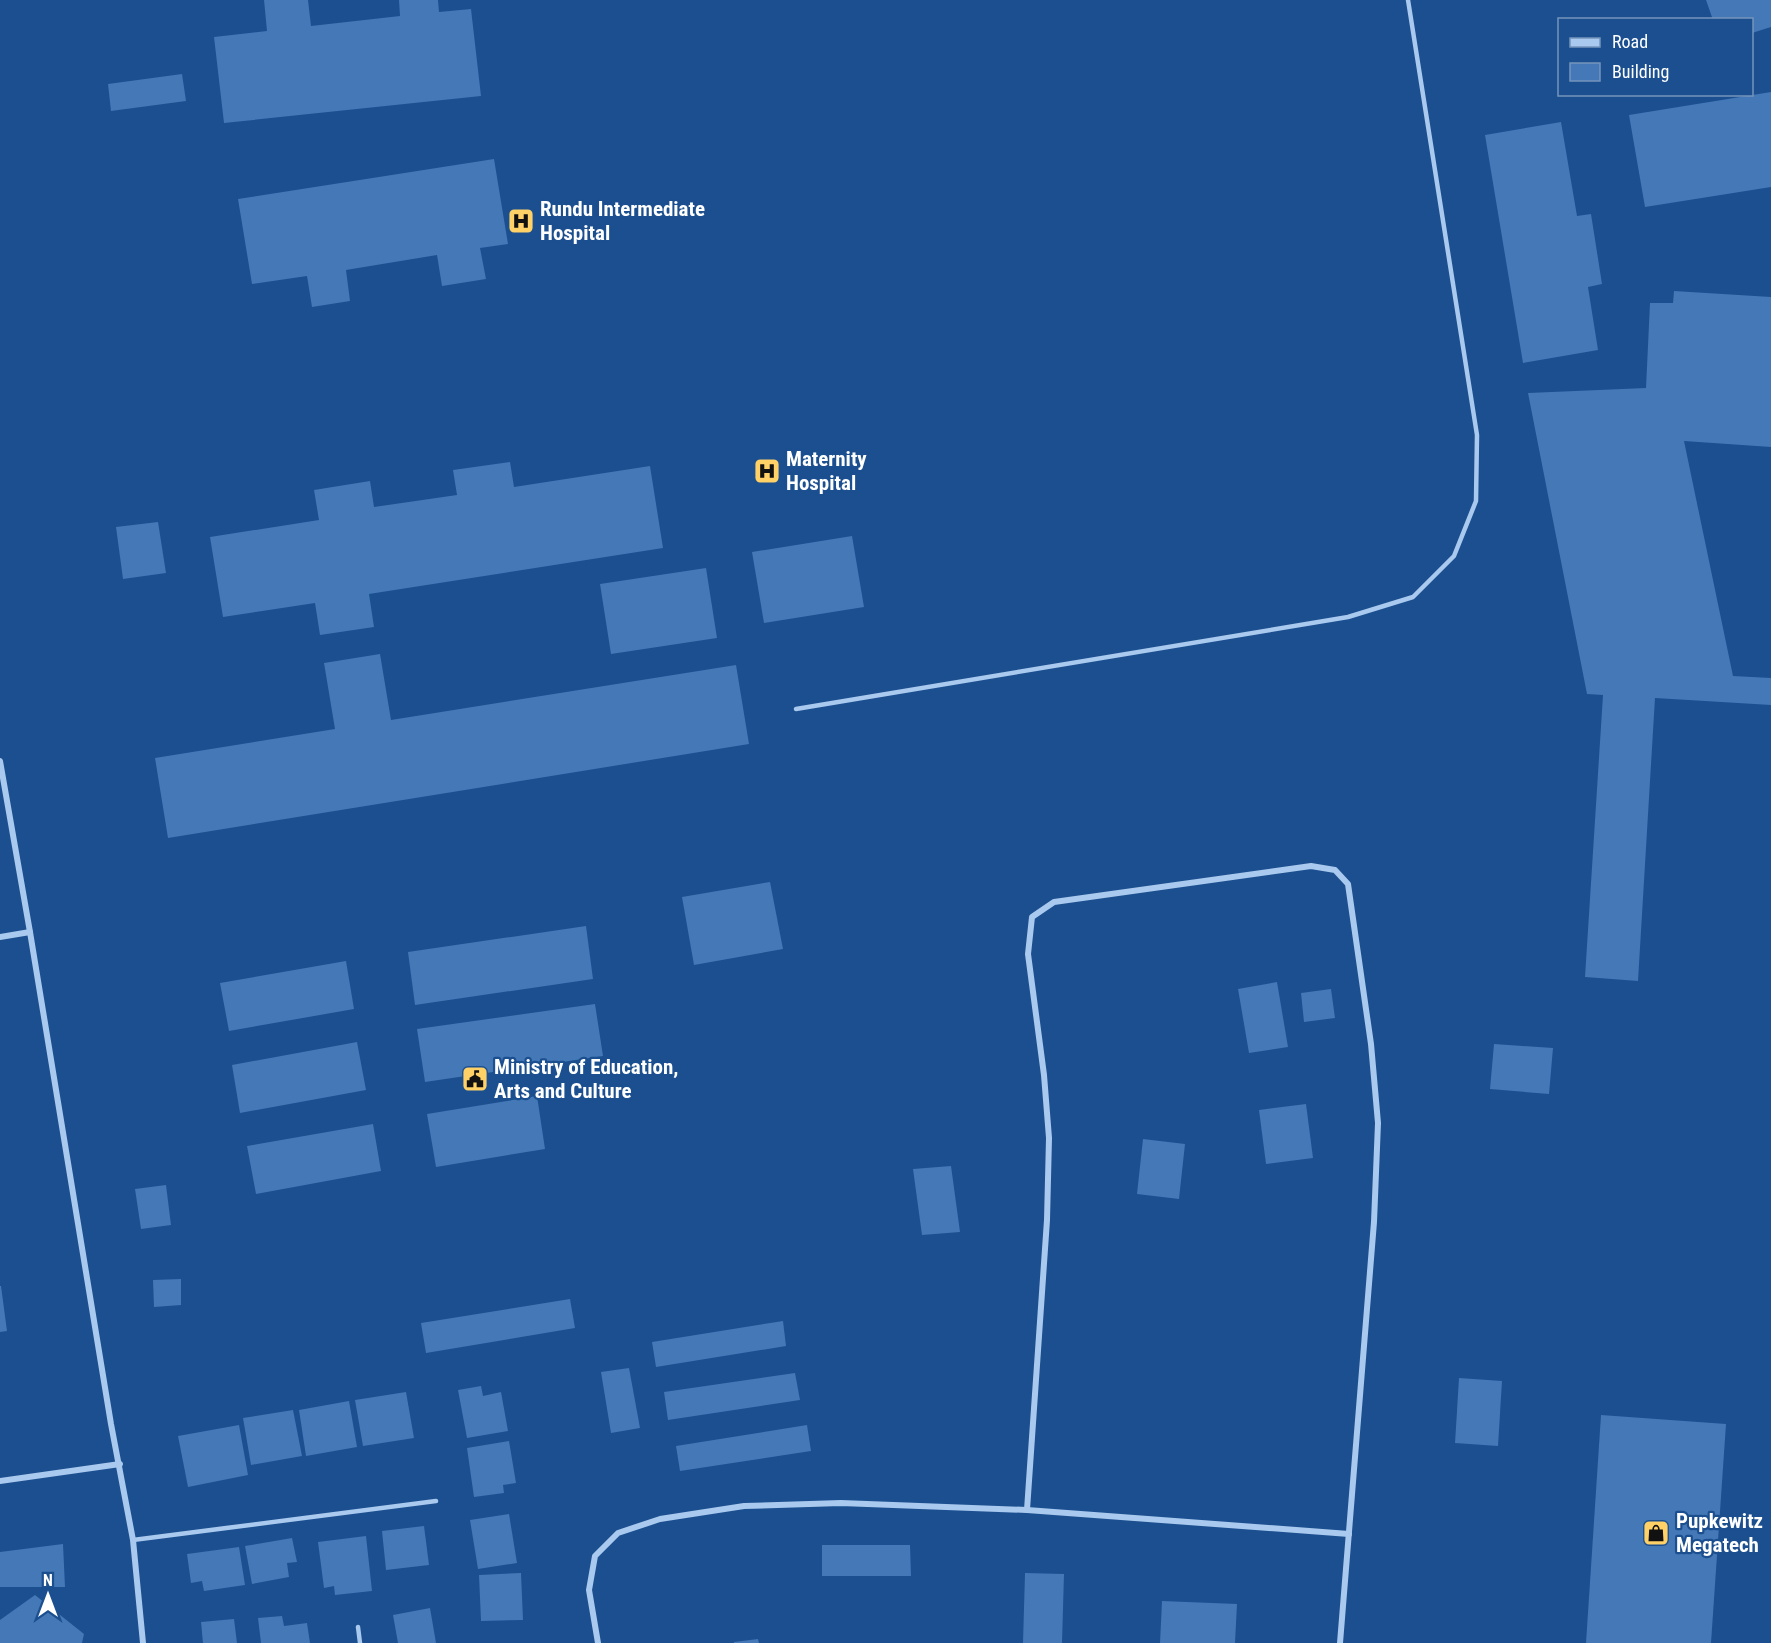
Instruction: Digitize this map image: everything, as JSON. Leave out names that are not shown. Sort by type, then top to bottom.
[{"type":"street","points":[[0,761],[111,1424],[134,1540],[143,1643]]},
{"type":"street","points":[[1027,1510],[1047,1220],[1049,1138],[1044,1075],[1028,954],[1032,917],[1054,902],[1311,866],[1335,870],[1348,884],[1371,1044],[1378,1123],[1374,1222],[1340,1643]]},
{"type":"street","points":[[0,937],[30,932]]},
{"type":"street","points":[[0,1481],[120,1464]]},
{"type":"street","points":[[597,1643],[589,1590],[595,1556],[618,1533],[660,1519],[755,1505],[841,1503],[1027,1510],[1349,1534]]},
{"type":"lane","points":[[796,709],[1348,617],[1413,597],[1454,556],[1476,501],[1477,435],[1408,0]]},
{"type":"lane","points":[[134,1540],[436,1501]]},
{"type":"lane","points":[[358,1627],[360,1643]]},
{"type":"building","points":[[264,0],[308,0],[311,26],[400,16],[399,0],[438,0],[439,12],[471,9],[481,96],[224,123],[214,37],[267,31]]},
{"type":"building","points":[[1706,0],[1771,0],[1771,27],[1753,33],[1753,18],[1712,18]]},
{"type":"building","points":[[182,74],[186,101],[111,111],[108,84]]},
{"type":"building","points":[[1771,92],[1771,187],[1645,207],[1629,115]]},
{"type":"building","points":[[1561,122],[1577,216],[1591,214],[1602,284],[1588,287],[1598,350],[1523,363],[1485,135]]},
{"type":"building","points":[[494,159],[508,244],[480,248],[486,279],[442,286],[437,255],[346,270],[350,301],[312,307],[307,276],[252,284],[238,199]]},
{"type":"building","points":[[1674,291],[1771,297],[1771,447],[1684,441],[1733,676],[1771,678],[1771,705],[1655,698],[1638,981],[1585,977],[1603,695],[1587,694],[1528,393],[1646,388],[1650,303],[1673,303]]},
{"type":"building","points":[[510,462],[514,487],[650,466],[663,548],[369,594],[374,627],[320,635],[315,603],[223,617],[210,537],[319,520],[314,490],[370,481],[374,507],[457,495],[453,470]]},
{"type":"building","points":[[158,522],[166,573],[123,579],[116,527]]},
{"type":"building","points":[[852,536],[864,607],[764,623],[752,552]]},
{"type":"building","points":[[706,568],[717,638],[611,654],[600,584]]},
{"type":"building","points":[[380,654],[391,720],[736,665],[749,744],[168,838],[155,758],[335,729],[324,663]]},
{"type":"building","points":[[770,882],[783,949],[694,965],[682,897]]},
{"type":"building","points":[[586,926],[593,979],[415,1005],[408,952]]},
{"type":"building","points":[[346,961],[354,1009],[229,1031],[220,983]]},
{"type":"building","points":[[1277,982],[1288,1047],[1249,1053],[1238,989]]},
{"type":"building","points":[[1331,989],[1335,1018],[1304,1022],[1301,993]]},
{"type":"building","points":[[595,1004],[603,1056],[425,1082],[417,1029]]},
{"type":"building","points":[[357,1042],[366,1090],[240,1113],[232,1065]]},
{"type":"building","points":[[1494,1044],[1553,1048],[1549,1094],[1490,1089]]},
{"type":"building","points":[[537,1096],[545,1149],[436,1167],[427,1114]]},
{"type":"building","points":[[1306,1104],[1313,1158],[1266,1164],[1259,1110]]},
{"type":"building","points":[[373,1124],[381,1171],[256,1194],[247,1146]]},
{"type":"building","points":[[1143,1139],[1185,1144],[1179,1199],[1137,1194]]},
{"type":"building","points":[[951,1166],[960,1232],[922,1235],[913,1169]]},
{"type":"building","points":[[166,1185],[171,1225],[141,1229],[135,1189]]},
{"type":"building","points":[[181,1279],[181,1305],[154,1307],[153,1280]]},
{"type":"building","points":[[0,1286],[7,1331],[0,1332]]},
{"type":"building","points":[[570,1299],[575,1328],[426,1353],[421,1323]]},
{"type":"building","points":[[783,1321],[786,1346],[656,1367],[652,1342]]},
{"type":"building","points":[[629,1368],[640,1428],[611,1433],[601,1372]]},
{"type":"building","points":[[795,1373],[800,1400],[668,1420],[664,1392]]},
{"type":"building","points":[[1459,1378],[1502,1381],[1498,1446],[1455,1443]]},
{"type":"building","points":[[481,1386],[483,1396],[501,1392],[508,1431],[467,1438],[458,1390]]},
{"type":"building","points":[[406,1392],[414,1438],[363,1446],[355,1400]]},
{"type":"building","points":[[349,1401],[357,1447],[306,1456],[299,1410]]},
{"type":"building","points":[[293,1410],[302,1456],[251,1465],[243,1418]]},
{"type":"building","name":"Pupkewitz Megatech","points":[[1601,1415],[1726,1424],[1711,1643],[1586,1643]]},
{"type":"building","points":[[239,1425],[248,1475],[188,1487],[178,1436]]},
{"type":"building","points":[[807,1425],[811,1451],[680,1471],[676,1446]]},
{"type":"building","points":[[509,1441],[516,1483],[503,1485],[504,1493],[474,1497],[467,1448]]},
{"type":"building","points":[[509,1514],[517,1563],[478,1569],[470,1520]]},
{"type":"building","points":[[424,1526],[429,1565],[386,1570],[382,1531]]},
{"type":"building","points":[[366,1536],[372,1591],[335,1595],[334,1586],[324,1588],[318,1542]]},
{"type":"building","points":[[292,1538],[297,1562],[287,1563],[289,1577],[252,1584],[245,1546]]},
{"type":"building","points":[[63,1544],[65,1587],[0,1587],[0,1552]]},
{"type":"building","points":[[822,1545],[910,1545],[911,1576],[822,1576]]},
{"type":"building","points":[[239,1547],[245,1585],[204,1591],[202,1581],[191,1583],[187,1554]]},
{"type":"building","points":[[521,1573],[523,1620],[481,1621],[479,1575]]},
{"type":"building","points":[[1025,1573],[1064,1574],[1062,1643],[1023,1643]]},
{"type":"building","points":[[35,1595],[84,1634],[82,1643],[0,1643],[0,1620]]},
{"type":"building","points":[[1162,1601],[1237,1604],[1235,1643],[1160,1643]]},
{"type":"building","points":[[430,1608],[436,1643],[398,1643],[393,1615]]},
{"type":"building","points":[[282,1616],[284,1626],[307,1623],[310,1643],[261,1643],[258,1618]]},
{"type":"building","points":[[234,1619],[237,1643],[203,1643],[201,1622]]},
{"type":"building","points":[[758,1639],[759,1643],[734,1643],[734,1642]]},
{"type":"place","name":"Rundu Intermediate Hospital","points":[[521,221]]},
{"type":"place","name":"Maternity Hospital","points":[[767,471]]},
{"type":"place","name":"Ministry of Education, Arts and Culture","points":[[475,1079]]},
{"type":"place","name":"Pupkewitz Megatech","points":[[1656,1533]]}]
